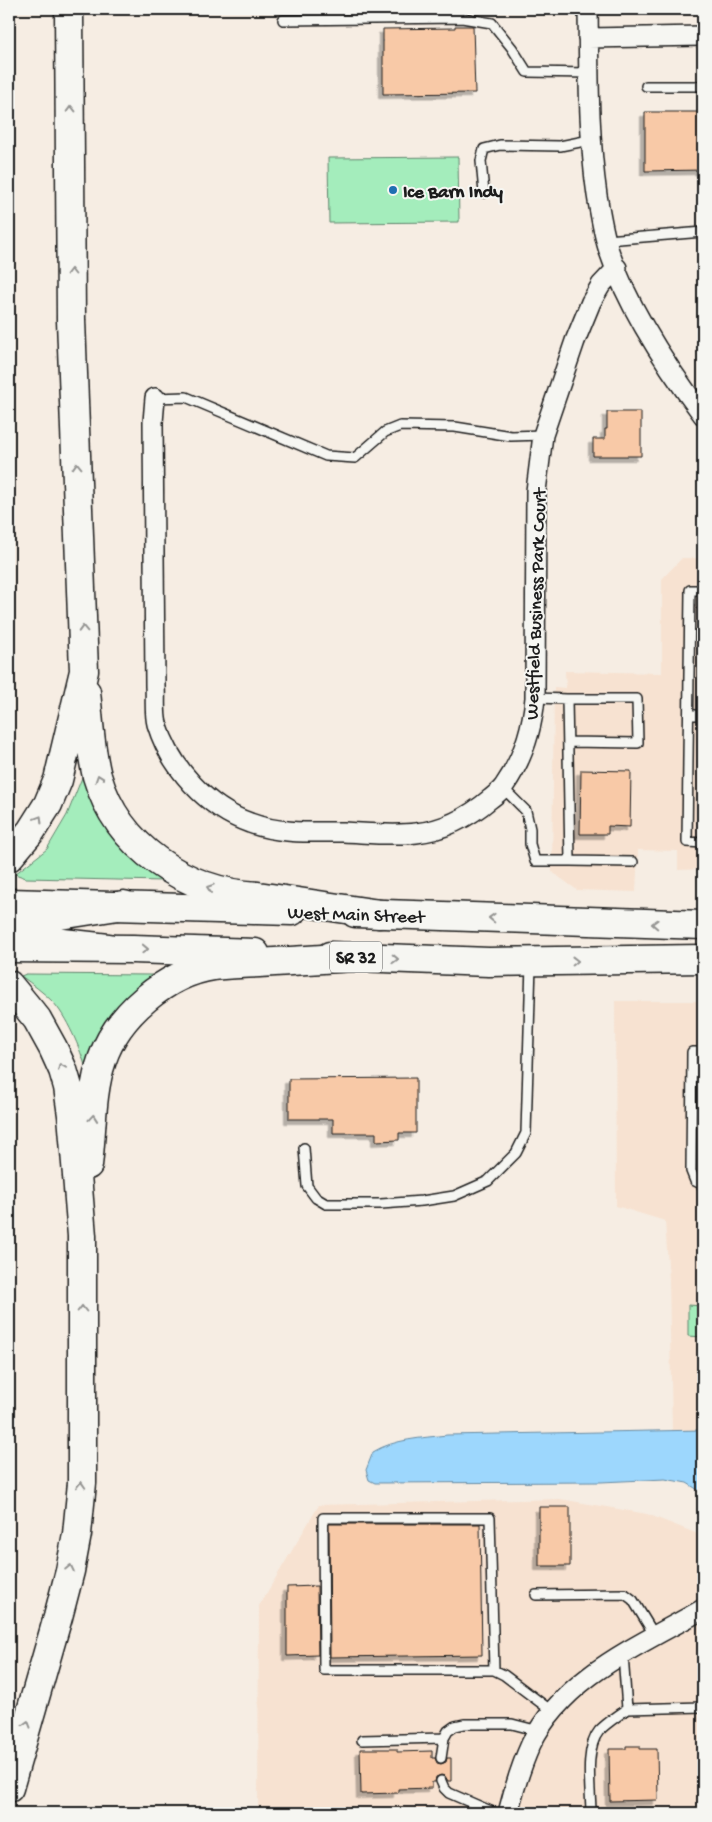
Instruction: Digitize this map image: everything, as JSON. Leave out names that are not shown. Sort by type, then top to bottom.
[{"type":"main road","points":[[70,9],[71,320],[84,671],[93,758],[98,778],[114,812],[127,832],[140,847],[165,868],[183,878],[201,885],[240,895],[379,914]]},
{"type":"main road","points":[[9,856],[32,832],[55,788],[84,671]]},
{"type":"main road","name":"West Main Street","points":[[9,903],[124,905],[703,925]]},
{"type":"main road","points":[[9,922],[124,905]]},
{"type":"main road","points":[[9,931],[45,941],[108,948]]},
{"type":"main road","name":"SR 32","points":[[9,948],[108,948],[451,961],[703,960]]},
{"type":"main road","points":[[82,1236],[97,1077],[108,1045],[135,1007],[170,982],[186,974],[212,966],[354,957]]},
{"type":"main road","points":[[9,985],[37,1019],[53,1048],[68,1087],[82,1236],[82,1482],[77,1534],[58,1617],[9,1788]]},
{"type":"street","points":[[588,9],[590,140],[601,216],[607,240],[617,268],[661,356],[703,415]]},
{"type":"street","points":[[588,38],[703,36]]},
{"type":"street","name":"Westfield Business Park Court","points":[[155,398],[153,432],[155,677],[157,722],[167,751],[183,772],[221,809],[250,823],[282,831],[389,834],[417,833],[449,825],[476,811],[503,788],[522,753],[533,720],[535,698],[536,491],[543,435],[575,341],[592,302],[601,285],[617,268]]},
{"type":"street","points":[[508,1813],[518,1775],[532,1743],[568,1694],[595,1671],[703,1609]]},
{"type":"lane","points":[[283,20],[462,18],[492,23],[528,72],[589,74]]},
{"type":"lane","points":[[646,86],[703,86]]},
{"type":"lane","points":[[484,193],[481,161],[484,149],[500,145],[560,146],[590,140]]},
{"type":"lane","points":[[607,240],[703,232]]},
{"type":"lane","points":[[155,398],[186,397],[326,456],[343,458],[355,458],[385,432],[400,426],[455,427],[512,436],[543,435]]},
{"type":"lane","points":[[703,590],[690,590],[687,842],[703,843]]},
{"type":"lane","points":[[535,698],[637,699],[638,743],[568,742]]},
{"type":"lane","points":[[567,698],[570,860]]},
{"type":"lane","points":[[689,715],[703,715]]},
{"type":"lane","points":[[503,788],[526,811],[530,829],[530,844],[535,860],[633,862]]},
{"type":"lane","points":[[304,1148],[307,1186],[316,1198],[326,1204],[381,1204],[422,1201],[454,1196],[488,1180],[516,1154],[526,1133],[531,961]]},
{"type":"lane","points":[[703,1052],[692,1052],[691,1171],[695,1181],[703,1185]]},
{"type":"lane","points":[[494,1670],[490,1518],[323,1518],[324,1670],[494,1670],[504,1675],[553,1712]]},
{"type":"lane","points":[[536,1595],[625,1594],[633,1600],[656,1637]]},
{"type":"lane","points":[[623,1655],[627,1709]]},
{"type":"lane","points":[[591,1813],[590,1755],[593,1742],[600,1730],[627,1709],[703,1707]]},
{"type":"lane","points":[[441,1758],[444,1738],[448,1731],[456,1726],[464,1724],[512,1724],[539,1731]]},
{"type":"lane","points":[[362,1740],[444,1738]]},
{"type":"lane","points":[[441,1781],[449,1793],[494,1813]]},
{"type":"shaded area","points":[[682,558],[703,558],[703,869],[678,870],[678,851],[638,850],[636,892],[577,890],[552,872],[554,687],[566,688],[565,671],[662,673],[662,579]]},
{"type":"shaded area","points":[[615,1001],[703,1001],[703,1430],[672,1431],[669,1279],[665,1221],[616,1206]]},
{"type":"shaded area","points":[[560,1499],[647,1514],[703,1536],[703,1813],[258,1813],[259,1606],[319,1505]]},
{"type":"green space","name":"Ice Barn Indy","points":[[458,157],[459,222],[329,223],[328,158]]},
{"type":"green space","points":[[83,775],[175,884],[163,881],[26,878],[15,874],[47,849],[67,815]]},
{"type":"green space","points":[[26,974],[152,975],[159,979],[86,1069],[81,1052],[63,1015],[49,998],[21,976]]},
{"type":"green space","points":[[688,1305],[703,1306],[703,1337],[688,1336]]},
{"type":"water","points":[[703,1430],[703,1493],[687,1483],[665,1479],[601,1482],[375,1483],[369,1480],[366,1470],[373,1452],[390,1444],[428,1437],[447,1435]]},
{"type":"building","points":[[455,26],[473,26],[475,93],[383,94],[383,29],[455,28]]},
{"type":"building","points":[[645,112],[703,112],[703,170],[645,171]]},
{"type":"building","points":[[607,412],[641,412],[641,456],[593,456],[593,439],[605,439]]},
{"type":"building","points":[[581,770],[631,771],[630,827],[608,826],[608,834],[580,834]]},
{"type":"building","points":[[416,1078],[416,1133],[399,1133],[399,1140],[376,1141],[376,1133],[333,1133],[333,1119],[289,1119],[289,1079]]},
{"type":"building","points":[[539,1507],[570,1507],[570,1566],[539,1566]]},
{"type":"building","points":[[329,1524],[480,1524],[482,1655],[330,1657]]},
{"type":"building","points":[[317,1586],[318,1655],[287,1656],[287,1587]]},
{"type":"building","points":[[626,1746],[640,1746],[640,1749],[657,1749],[658,1800],[610,1801],[609,1749],[626,1749]]},
{"type":"building","points":[[360,1749],[397,1749],[397,1752],[432,1751],[432,1758],[435,1758],[437,1763],[441,1764],[446,1762],[447,1758],[451,1758],[451,1781],[448,1781],[445,1776],[441,1775],[436,1777],[435,1782],[432,1782],[432,1788],[398,1789],[398,1793],[361,1794]]},
{"type":"place","name":"Ice Barn Indy","points":[[393,190]]}]
